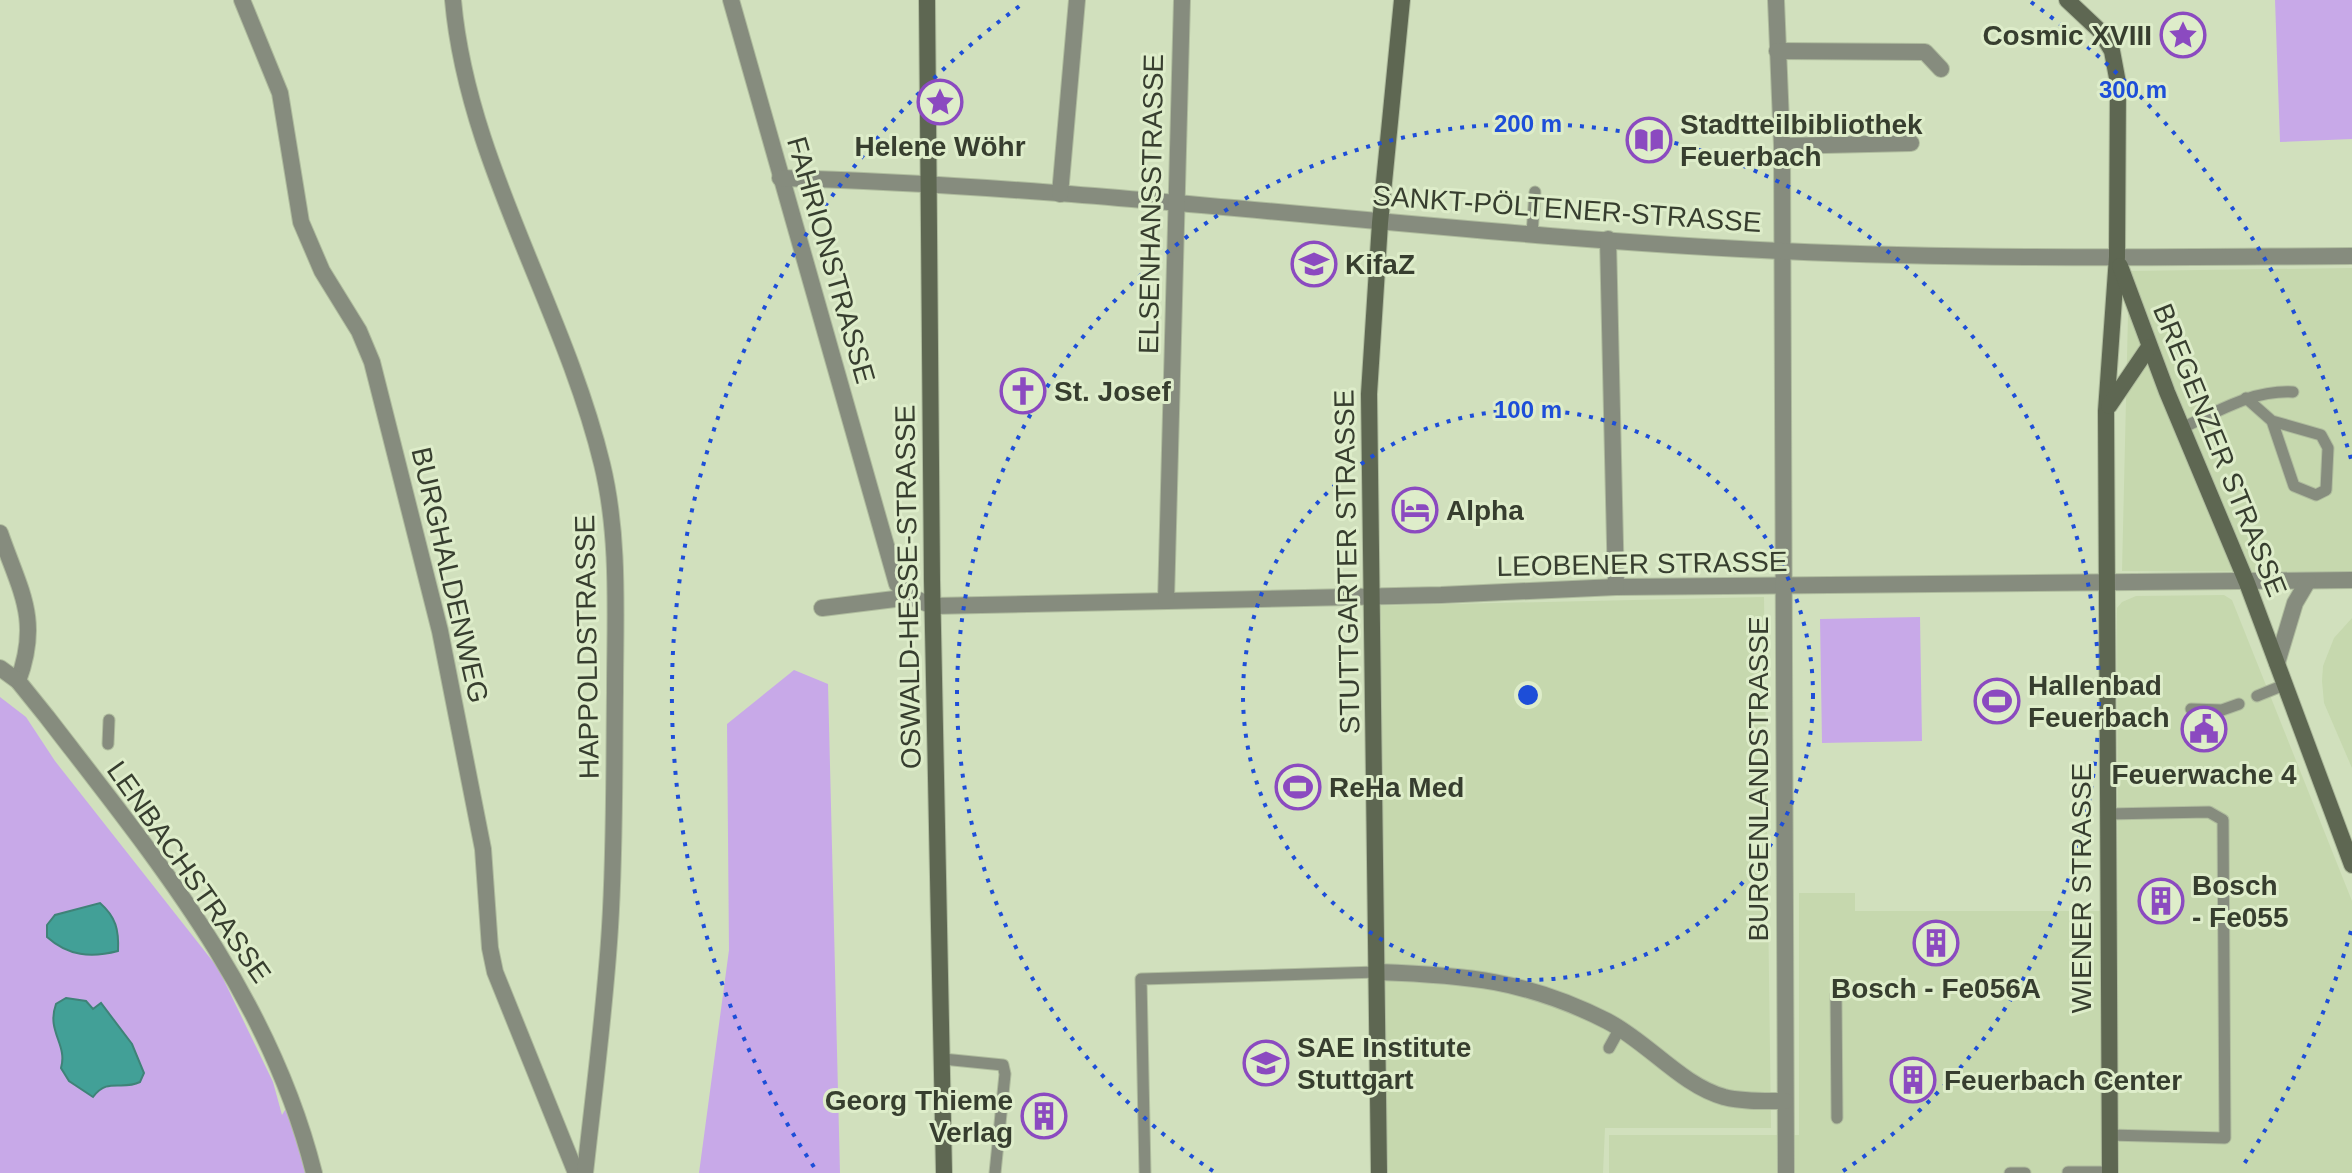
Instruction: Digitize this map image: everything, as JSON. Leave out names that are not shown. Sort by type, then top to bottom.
[{"type":"street","name":"BURGHALDENWEG","points":[[242,0],[280,93],[301,222],[322,271],[359,331],[372,362],[440,631],[483,849],[490,948],[495,972],[576,1173]]},
{"type":"street","name":"HAPPOLDSTRASSE","points":[[453,0],[468,90],[559,332],[601,459],[611,501],[616,610],[613,854],[601,1038],[585,1173]]},
{"type":"street","name":"FAHRIONSTRASSE","points":[[731,0],[897,584],[911,597]]},
{"type":"street","name":"OSWALD-HESSE-STRASSE","points":[[927,0],[933,606],[944,1173]]},
{"type":"street","points":[[1060,194],[1077,0]]},
{"type":"street","name":"ELSENHANSSTRASSE","points":[[1166,601],[1182,0]]},
{"type":"street","name":"STUTTGARTER STRASSE","points":[[1379,1173],[1375,596],[1369,394],[1380,223],[1402,0]]},
{"type":"street","name":"BURGENLANDSTRASSE","points":[[1776,0],[1782,146],[1786,1173]]},
{"type":"street","name":"WIENER STRASSE","points":[[2067,0],[2100,31],[2112,51],[2118,83],[2117,257],[2106,411],[2110,1173]]},
{"type":"street","points":[[1777,51],[1925,52],[1941,69]]},
{"type":"street","points":[[1782,146],[1911,143]]},
{"type":"street","name":"SANKT-PÖLTENER-STRASSE","points":[[780,178],[930,182],[1380,223],[1781,251],[2117,257],[2352,256]]},
{"type":"street","points":[[1608,239],[1616,587]]},
{"type":"street","name":"BREGENZER STRASSE","points":[[2117,257],[2149,347],[2247,583],[2352,865]]},
{"type":"street","name":"WIENER STRASSE","points":[[2106,411],[2126,376],[2149,347]]},
{"type":"street","points":[[0,533],[25,604],[31,633],[18,681]]},
{"type":"street","name":"LEOBENER STRASSE","points":[[933,606],[1616,587],[2352,580]]},
{"type":"street","name":"BREGENZER STRASSE","points":[[2277,663],[2295,603],[2308,581]]},
{"type":"street","points":[[822,608],[911,597],[933,606]]},
{"type":"street","name":"LENBACHSTRASSE","points":[[0,668],[18,681],[225,959],[284,1079],[314,1173]]},
{"type":"street","points":[[1378,972],[1479,976],[1538,993],[1620,1028],[1706,1090],[1738,1100],[1785,1101]]},
{"type":"lane","points":[[1532,234],[1535,192]]},
{"type":"lane","points":[[2182,428],[2246,398],[2270,391],[2293,392]]},
{"type":"lane","points":[[2246,398],[2272,421],[2313,431],[2325,441],[2326,490],[2316,495],[2294,486],[2272,421]]},
{"type":"lane","points":[[2257,696],[2284,685]]},
{"type":"lane","points":[[2191,709],[2222,710],[2239,704]]},
{"type":"lane","points":[[108,744],[109,720]]},
{"type":"lane","points":[[2107,814],[2209,812],[2223,820],[2225,1138],[2109,1135]]},
{"type":"lane","points":[[1145,1173],[1141,979],[1378,972]]},
{"type":"lane","points":[[1836,995],[1837,1118]]},
{"type":"lane","points":[[1609,1048],[1620,1028]]},
{"type":"lane","points":[[943,1059],[1003,1065],[1005,1074],[995,1173]]},
{"type":"lane","points":[[2068,1172],[2110,1173]]},
{"type":"lane","points":[[2010,1173],[2025,1173]]},
{"type":"shaded area","points":[[2275,0],[2352,0],[2352,139],[2280,142]]},
{"type":"shaded area","points":[[2352,268],[2352,572],[2122,571],[2129,271]]},
{"type":"shaded area","points":[[2224,595],[2232,600],[2352,901],[2352,1173],[1609,1173],[1609,1135],[1799,1135],[1799,893],[1855,893],[1855,911],[2118,911],[2117,608],[2122,602],[2136,596]]},
{"type":"shaded area","points":[[1764,597],[1771,1128],[1605,1128],[1603,1173],[1371,1173],[1365,606]]},
{"type":"shaded area","points":[[1920,617],[1922,741],[1822,743],[1820,619]]},
{"type":"shaded area","points":[[2352,618],[2352,768],[2324,703],[2322,681],[2323,666],[2334,638]]},
{"type":"shaded area","points":[[794,670],[828,684],[840,1173],[699,1173],[729,950],[727,724]]},
{"type":"shaded area","points":[[0,697],[26,717],[55,761],[218,968],[273,1082],[282,1115],[288,1105],[308,1173],[0,1173]]},
{"type":"water","points":[[100,903],[115,924],[118,951],[80,954],[63,948],[47,937],[47,925],[55,915]]},
{"type":"water","points":[[66,998],[86,1001],[93,1009],[101,1003],[132,1044],[144,1073],[140,1082],[104,1087],[93,1097],[69,1081],[61,1068],[62,1052],[54,1022],[56,1004]]},
{"type":"place","name":"Cosmic XVIII","points":[[2183,35]]},
{"type":"place","name":"Helene Wöhr","points":[[940,102]]},
{"type":"place","name":"Stadtteilbibliothek Feuerbach","points":[[1649,140]]},
{"type":"place","name":"KifaZ","points":[[1314,264]]},
{"type":"place","name":"St. Josef","points":[[1023,391]]},
{"type":"place","name":"Alpha","points":[[1415,510]]},
{"type":"place","name":"Hallenbad Feuerbach","points":[[1997,701]]},
{"type":"place","name":"Feuerwache 4","points":[[2204,729]]},
{"type":"place","name":"ReHa Med","points":[[1298,787]]},
{"type":"place","name":"Bosch - Fe055","points":[[2161,901]]},
{"type":"place","name":"Bosch - Fe056A","points":[[1936,943]]},
{"type":"place","name":"SAE Institute Stuttgart","points":[[1266,1063]]},
{"type":"place","name":"Feuerbach Center","points":[[1913,1080]]},
{"type":"place","name":"Georg Thieme Verlag","points":[[1044,1116]]}]
